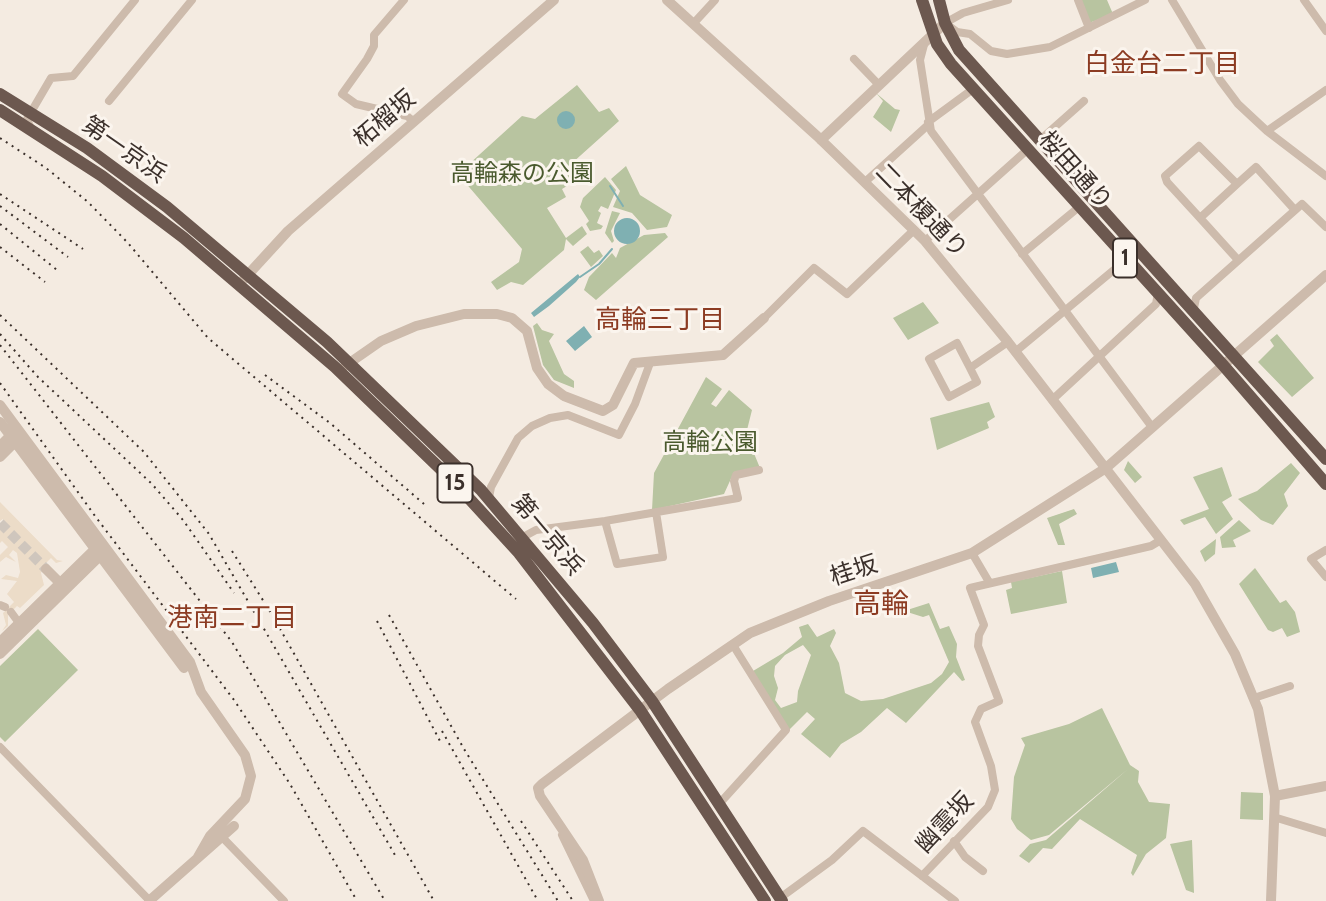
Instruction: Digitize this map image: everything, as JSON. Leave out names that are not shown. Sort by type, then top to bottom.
[{"type":"highway","name":"桜田通り","points":[[922,0],[929,35],[946,58],[1223,365],[1326,484]]},
{"type":"highway","name":"桜田通り","points":[[939,0],[945,23],[959,50],[1194,308],[1326,459]]},
{"type":"highway","name":"第一京浜","points":[[0,94],[110,164],[344,367],[489,498],[652,701],[781,900]]},
{"type":"highway","name":"第一京浜","points":[[0,110],[188,233]]},
{"type":"highway","name":"第一京浜","points":[[344,367],[503,535],[640,710],[765,901]]},
{"type":"highway","points":[[664,747],[677,738]]},
{"type":"street","points":[[30,129],[27,119],[51,78],[72,76],[135,0]]},
{"type":"street","points":[[109,101],[192,0]]},
{"type":"street","points":[[404,0],[374,35],[374,46],[342,94],[356,104],[407,116],[413,121]]},
{"type":"street","name":"二本榎通り","points":[[667,0],[915,230],[1008,342],[1161,540]]},
{"type":"street","points":[[693,24],[715,0]]},
{"type":"street","points":[[821,140],[929,35],[945,23],[963,13],[1008,0]]},
{"type":"street","points":[[1078,0],[1089,28]]},
{"type":"street","points":[[945,23],[957,32],[970,34],[991,51],[1003,54],[1051,47],[1145,0]]},
{"type":"street","points":[[1172,0],[1220,80],[1238,104],[1267,131],[1324,170]]},
{"type":"street","points":[[1304,0],[1326,31]]},
{"type":"street","name":"柘榴坂","points":[[244,279],[279,239],[549,1]]},
{"type":"street","points":[[929,35],[920,60],[928,123],[977,194],[1152,427]]},
{"type":"street","points":[[854,59],[879,85]]},
{"type":"street","points":[[865,182],[928,123],[973,89]]},
{"type":"street","points":[[1267,131],[1326,90]]},
{"type":"street","points":[[1040,140],[1084,101]]},
{"type":"street","points":[[1237,184],[1199,146],[1165,176],[1238,260]]},
{"type":"street","points":[[925,241],[1027,150]]},
{"type":"street","points":[[1200,218],[1256,167],[1294,209]]},
{"type":"street","points":[[1194,308],[1196,298],[1294,209],[1305,204],[1326,227]]},
{"type":"street","points":[[1022,254],[1079,207]]},
{"type":"street","points":[[344,367],[381,341],[416,326],[454,315],[480,313],[502,316],[520,324],[532,340],[537,368],[548,384],[564,396],[607,411],[613,405],[634,363],[723,355],[814,268],[847,294],[915,230]]},
{"type":"street","points":[[1015,352],[1126,259]]},
{"type":"street","points":[[1106,468],[1326,275]]},
{"type":"street","points":[[1052,400],[1156,304],[1158,293]]},
{"type":"street","points":[[970,368],[1008,342]]},
{"type":"street","points":[[957,343],[970,368],[977,382],[949,397],[929,359],[957,343]]},
{"type":"street","points":[[489,498],[491,487],[517,438],[532,426],[550,418],[568,415],[619,435],[635,404],[650,363]]},
{"type":"street","points":[[0,405],[14,436]]},
{"type":"street","points":[[0,422],[14,436],[100,550],[184,668]]},
{"type":"street","points":[[0,446],[14,436]]},
{"type":"street","points":[[0,457],[14,436]]},
{"type":"street","name":"桂坂","points":[[597,901],[583,860],[540,796],[538,788],[652,701],[733,645],[783,618],[972,553],[1106,468]]},
{"type":"street","points":[[523,537],[536,530],[738,498],[734,481],[736,475],[759,470]]},
{"type":"street","points":[[605,521],[617,564],[663,557],[656,512]]},
{"type":"street","points":[[972,553],[989,582],[1151,546],[1161,540],[1195,584],[1227,639],[1254,698],[1275,796],[1277,818],[1272,901]]},
{"type":"street","points":[[0,642],[60,583],[100,550]]},
{"type":"street","points":[[0,654],[100,550]]},
{"type":"street","points":[[100,550],[190,662],[201,692],[248,762],[250,782],[245,799],[210,836],[198,857]]},
{"type":"street","points":[[1326,550],[1311,559],[1326,577]]},
{"type":"street","points":[[46,569],[60,583]]},
{"type":"street","name":"幽霊坂","points":[[922,876],[988,807],[995,790],[991,766],[975,722],[981,709],[999,701],[978,646],[978,635],[984,625],[970,588],[989,582]]},
{"type":"street","points":[[6,608],[19,623]]},
{"type":"street","points":[[720,803],[786,730],[733,645]]},
{"type":"street","points":[[1254,698],[1290,686]]},
{"type":"street","points":[[0,747],[149,901],[234,826]]},
{"type":"street","points":[[1275,796],[1326,786]]},
{"type":"street","points":[[1277,818],[1326,833]]},
{"type":"street","points":[[781,900],[832,860],[863,831],[955,901]]},
{"type":"street","points":[[222,837],[284,901]]},
{"type":"street","points":[[954,841],[965,858],[983,871]]},
{"type":"green space","points":[[1080,0],[1107,0],[1113,14],[1089,23]]},
{"type":"green space","name":"高輪森の公園","points":[[577,85],[599,112],[609,108],[619,121],[571,164],[575,170],[571,173],[572,183],[562,189],[566,197],[547,208],[566,238],[582,226],[587,234],[573,246],[566,239],[564,250],[523,285],[511,282],[497,290],[491,282],[519,262],[522,249],[458,174],[522,116],[535,119]]},
{"type":"green space","points":[[876,93],[900,110],[891,132],[873,117],[883,101]]},
{"type":"green space","points":[[626,166],[640,195],[672,215],[667,227],[647,230],[632,213],[613,207],[620,191],[611,179]]},
{"type":"green space","points":[[605,177],[616,190],[608,209],[601,206],[598,211],[601,213],[597,223],[603,226],[590,231],[586,224],[589,221],[580,207],[583,198]]},
{"type":"green space","points":[[612,211],[620,213],[611,231],[614,241],[612,243],[605,233]]},
{"type":"green space","points":[[665,233],[668,237],[596,300],[584,290],[589,277],[612,253],[616,258],[620,248],[644,235]]},
{"type":"green space","points":[[588,246],[594,253],[599,250],[603,256],[591,267],[580,252]]},
{"type":"green space","points":[[923,302],[939,323],[908,340],[893,318]]},
{"type":"green space","points":[[537,323],[542,330],[554,334],[549,341],[564,374],[574,381],[574,388],[554,380],[543,365],[533,326]]},
{"type":"green space","points":[[1277,334],[1314,378],[1292,397],[1258,362],[1274,346],[1270,340]]},
{"type":"green space","name":"高輪公園","points":[[706,377],[722,389],[711,404],[716,407],[729,390],[752,410],[746,434],[760,468],[734,472],[724,494],[652,510],[654,473]]},
{"type":"green space","points":[[989,402],[995,417],[987,422],[989,428],[937,450],[930,418]]},
{"type":"green space","points":[[1128,461],[1142,477],[1135,483],[1124,470]]},
{"type":"green space","points":[[1291,463],[1300,473],[1284,494],[1288,506],[1273,525],[1261,520],[1238,499],[1257,491]]},
{"type":"green space","points":[[1222,467],[1232,496],[1222,502],[1233,519],[1216,534],[1205,517],[1184,525],[1180,520],[1209,509],[1193,477]]},
{"type":"green space","points":[[1074,509],[1077,514],[1059,524],[1065,545],[1058,545],[1047,518]]},
{"type":"green space","points":[[1239,520],[1251,531],[1233,540],[1236,547],[1222,548],[1220,537]]},
{"type":"green space","points":[[1216,539],[1215,554],[1205,562],[1200,551]]},
{"type":"green space","points":[[1255,568],[1280,603],[1286,600],[1295,612],[1300,632],[1287,637],[1282,628],[1273,632],[1268,630],[1239,584]]},
{"type":"green space","points":[[1062,571],[1067,603],[1011,614],[1006,590],[1012,588],[1011,582]]},
{"type":"green space","points":[[929,603],[940,629],[949,626],[957,644],[956,657],[965,680],[962,681],[954,672],[906,723],[887,708],[861,732],[841,744],[830,758],[801,734],[815,719],[807,712],[789,730],[753,671],[783,653],[802,637],[799,627],[808,624],[817,637],[834,629],[836,633],[830,646],[839,663],[845,693],[861,701],[883,699],[931,683],[942,674],[949,662],[929,615],[923,617],[904,611]],"holes":[[[803,645],[811,655],[798,691],[797,702],[781,708],[775,700],[778,688],[774,676],[775,666],[785,655]]]},
{"type":"green space","points":[[38,629],[78,670],[5,742],[0,737],[0,666]]},
{"type":"green space","points":[[1102,708],[1130,765],[1139,771],[1138,782],[1149,802],[1170,804],[1166,838],[1146,854],[1133,876],[1131,873],[1137,855],[1080,819],[1052,849],[1043,848],[1029,863],[1019,856],[1030,844],[1046,840],[1128,769],[1049,835],[1031,840],[1017,829],[1011,819],[1014,777],[1025,745],[1021,738],[1069,724]]},
{"type":"green space","points":[[1241,792],[1263,793],[1263,820],[1240,819]]},
{"type":"green space","points":[[1192,840],[1194,893],[1186,890],[1170,844]]},
{"type":"shaded area","points":[[0,502],[57,560],[63,561],[56,563],[51,558],[46,563],[41,573],[44,585],[20,608],[17,606],[8,615],[8,626],[2,631],[6,625],[3,613],[14,602],[7,594],[17,581],[1,579],[6,575],[18,578],[20,572],[17,553],[13,550],[9,555],[16,562],[6,557],[0,562],[0,555],[8,547],[2,541],[0,543],[0,528],[5,524],[3,519],[0,521]]},
{"type":"water","points":[[566,111],[572,114],[575,120],[572,126],[566,129],[560,126],[557,120],[560,114]]},
{"type":"water","points":[[627,218],[636,222],[640,231],[636,240],[627,244],[618,240],[614,231],[618,222]]},
{"type":"water","points":[[578,274],[580,277],[576,282],[534,317],[531,313]]},
{"type":"water","points":[[584,326],[592,337],[575,351],[566,341]]},
{"type":"water","points":[[1116,562],[1119,572],[1093,578],[1091,568]]},
{"type":"waterway","points":[[610,186],[623,206]]},
{"type":"waterway","points":[[580,277],[599,264],[612,249]]},
{"type":"tunnel","points":[[0,523],[46,569]]},
{"type":"railway","points":[[0,138],[46,168],[88,202],[128,243],[208,338],[516,599]]},
{"type":"railway","points":[[0,194],[83,249]]},
{"type":"railway","points":[[0,206],[68,257]]},
{"type":"railway","points":[[0,224],[57,270]]},
{"type":"railway","points":[[0,247],[45,282]]},
{"type":"railway","points":[[0,315],[144,452],[209,534],[395,855]]},
{"type":"railway","points":[[0,334],[38,377],[152,484],[183,520],[234,593]]},
{"type":"railway","points":[[0,345],[232,642],[385,901]]},
{"type":"railway","points":[[265,375],[330,423],[424,504]]},
{"type":"railway","points":[[0,383],[95,516],[234,700],[290,784],[357,901]]},
{"type":"railway","points":[[232,551],[271,613],[434,901]]},
{"type":"railway","points":[[389,615],[464,749],[558,901]]},
{"type":"railway","points":[[377,621],[441,743]]},
{"type":"railway","points":[[442,731],[538,901]]},
{"type":"railway","points":[[521,821],[573,901]]},
{"type":"district","name":"白金台二丁目","points":[[1162,64]]},
{"type":"district","name":"高輪三丁目","points":[[660,320]]},
{"type":"district","name":"高輪","points":[[881,605]]},
{"type":"district","name":"港南二丁目","points":[[232,618]]}]
